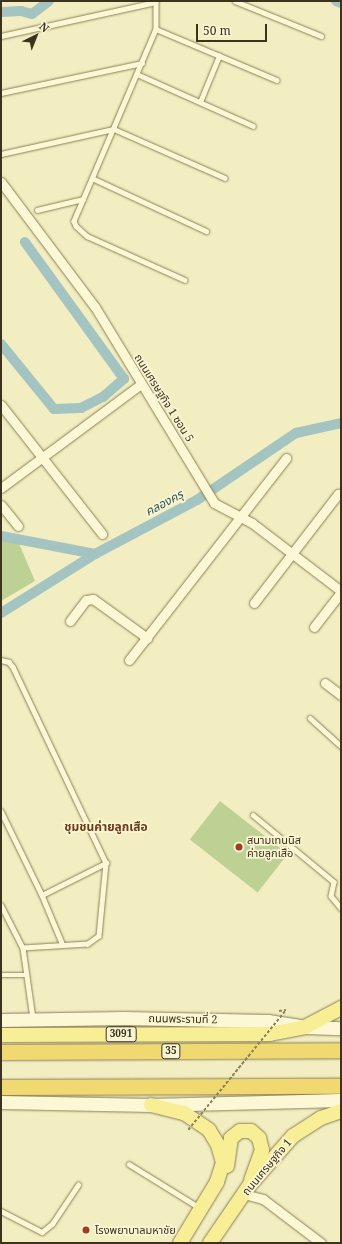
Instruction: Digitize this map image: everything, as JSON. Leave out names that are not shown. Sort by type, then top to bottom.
[{"type":"highway","name":"35","points":[[1,1052],[341,1050]]},
{"type":"highway","points":[[1,1087],[341,1086]]},
{"type":"main road","name":"3091","points":[[1,1035],[270,1034],[305,1027],[341,1008]]},
{"type":"main road","name":"ถนนพระรามที่ 2","points":[[1,1020],[124,1018],[268,1021],[305,1027],[341,1028]]},
{"type":"main road","points":[[1,1102],[151,1105],[341,1100]]},
{"type":"main road","points":[[151,1105],[184,1112],[210,1132],[218,1144],[223,1163],[217,1182]]},
{"type":"main road","name":"ถนนเศรษฐกิจ 1","points":[[210,1243],[245,1192],[293,1136],[321,1118],[341,1112]]},
{"type":"main road","points":[[321,1118],[341,1116]]},
{"type":"main road","points":[[180,1243],[227,1166],[231,1138],[240,1131],[251,1131],[259,1138],[262,1150],[245,1192]]},
{"type":"street","name":"ถนนเศรษฐกิจ 1 ซอน 5","points":[[1,182],[75,278],[214,503],[252,523],[341,591]]},
{"type":"street","points":[[1,488],[42,456],[141,384]]},
{"type":"street","points":[[1,406],[42,456],[102,534]]},
{"type":"street","points":[[129,660],[241,518],[286,458]]},
{"type":"street","points":[[254,603],[338,494]]},
{"type":"street","points":[[2,509],[18,526]]},
{"type":"street","points":[[314,627],[341,591]]},
{"type":"street","points":[[70,621],[86,600],[93,599],[147,638]]},
{"type":"street","points":[[325,683],[341,695]]},
{"type":"street","points":[[245,1192],[263,1199],[321,1243]]},
{"type":"lane","points":[[1,36],[156,1],[156,29],[74,221],[79,230],[185,280]]},
{"type":"lane","points":[[236,1],[321,36]]},
{"type":"lane","points":[[156,29],[277,80]]},
{"type":"lane","points":[[200,102],[219,56]]},
{"type":"lane","points":[[1,93],[142,63]]},
{"type":"lane","points":[[137,74],[253,126]]},
{"type":"lane","points":[[1,154],[114,129],[225,178]]},
{"type":"lane","points":[[92,178],[206,231]]},
{"type":"lane","points":[[37,210],[83,199]]},
{"type":"lane","points":[[1,660],[9,662],[13,667],[106,863],[99,936],[88,944],[62,943],[23,948]]},
{"type":"lane","points":[[310,718],[341,746]]},
{"type":"lane","points":[[1,811],[42,895],[62,943]]},
{"type":"lane","points":[[254,815],[334,882],[331,896],[341,908]]},
{"type":"lane","points":[[42,895],[106,863]]},
{"type":"lane","points":[[1,905],[23,948],[33,1020]]},
{"type":"lane","points":[[1,975],[27,975]]},
{"type":"lane","points":[[129,1164],[201,1209]]},
{"type":"lane","points":[[1,1211],[42,1232],[52,1224],[78,1185]]},
{"type":"path","points":[[188,1130],[286,1010]]},
{"type":"green space","points":[[1,537],[17,539],[35,581],[1,601]]},
{"type":"green space","name":"สนามเทนนิส ค่ายลูกเสือ","points":[[220,801],[288,854],[258,893],[190,840]]},
{"type":"waterway","points":[[1,12],[21,11],[32,14],[49,1]]},
{"type":"waterway","points":[[336,1],[341,3]]},
{"type":"waterway","points":[[1,344],[54,409],[81,408],[103,397],[124,379],[25,242]]},
{"type":"waterway","name":"คลองครุ","points":[[1,613],[95,554],[197,500],[296,433],[341,423]]},
{"type":"waterway","points":[[1,536],[95,554]]},
{"type":"place","name":"สนามเทนนิส ค่ายลูกเสือ","points":[[239,847]]},
{"type":"place","name":"โรงพยาบาลมหาชัย","points":[[86,1230]]},
{"type":"district","name":"ชุมชนค่ายลูกเสือ","points":[[106,827]]}]
